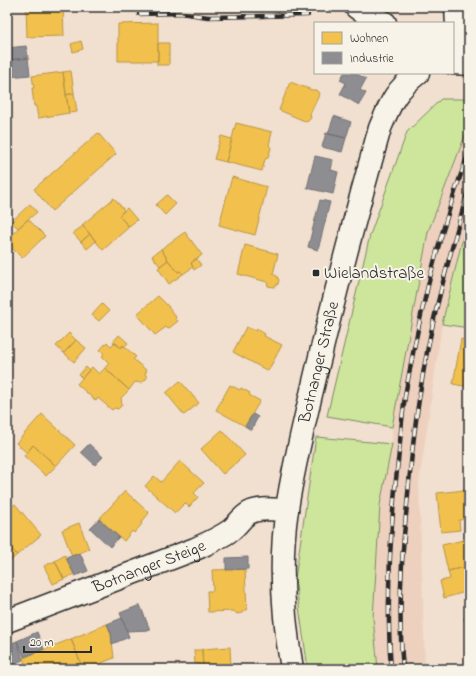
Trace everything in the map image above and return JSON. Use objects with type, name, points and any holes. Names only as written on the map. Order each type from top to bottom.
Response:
[{"type":"main road","points":[[356,7],[383,22]]},
{"type":"main road","points":[[454,54],[457,25],[456,7]]},
{"type":"main road","points":[[454,63],[469,64]]},
{"type":"main road","name":"Botnanger Straße","points":[[292,669],[284,600],[283,564],[286,510],[329,316],[380,128],[392,99],[405,83],[417,74]]},
{"type":"main road","name":"Botnanger Steige","points":[[7,621],[207,544],[228,532],[250,513],[262,510],[286,510]]},
{"type":"shaded area","points":[[469,125],[469,212],[442,324],[419,483],[425,669],[378,669],[373,618],[380,505],[392,444],[392,427],[428,232]]},
{"type":"green space","points":[[441,99],[469,99],[469,125],[428,232],[392,427],[327,416],[370,235],[407,132]]},
{"type":"green space","points":[[469,212],[469,328],[442,324]]},
{"type":"green space","points":[[316,437],[392,444],[380,505],[373,618],[378,669],[308,669],[295,579]]},
{"type":"building: Wohnen","points":[[26,7],[63,7],[64,36],[27,37]]},
{"type":"building: Wohnen","points":[[158,23],[158,61],[118,61],[118,24]]},
{"type":"building: Wohnen","points":[[81,41],[83,49],[73,52],[71,44]]},
{"type":"building: Wohnen","points":[[158,43],[169,43],[169,65],[157,65]]},
{"type":"building: Wohnen","points":[[71,71],[74,93],[66,95],[63,72]]},
{"type":"building: Wohnen","points":[[63,72],[69,113],[38,118],[36,106],[34,106],[32,76]]},
{"type":"building: Wohnen","points":[[290,82],[312,90],[317,90],[320,93],[310,114],[311,118],[307,122],[279,110]]},
{"type":"building: Wohnen","points":[[74,93],[77,112],[69,113],[66,95]]},
{"type":"building: Wohnen","points":[[236,123],[272,132],[269,145],[271,148],[268,158],[265,159],[262,171],[226,162]]},
{"type":"building: Wohnen","points":[[98,133],[116,154],[52,211],[34,189]]},
{"type":"building: Wohnen","points":[[221,136],[232,139],[226,162],[214,159]]},
{"type":"building: Wohnen","points":[[232,177],[267,187],[255,235],[219,225]]},
{"type":"building: Wohnen","points":[[167,195],[176,204],[165,215],[156,205]]},
{"type":"building: Wohnen","points":[[114,198],[124,210],[119,216],[129,227],[103,250],[82,225]]},
{"type":"building: Wohnen","points":[[30,204],[37,212],[18,228],[11,222]]},
{"type":"building: Wohnen","points":[[127,208],[137,220],[129,226],[119,216]]},
{"type":"building: Wohnen","points":[[28,219],[45,236],[22,258],[7,243],[7,239]]},
{"type":"building: Wohnen","points":[[83,226],[90,234],[81,242],[73,233]]},
{"type":"building: Wohnen","points":[[185,232],[202,255],[191,263],[193,267],[183,274],[180,271],[178,272],[161,249]]},
{"type":"building: Wohnen","points":[[90,234],[96,241],[87,249],[81,242]]},
{"type":"building: Wohnen","points":[[245,245],[278,254],[273,274],[276,275],[279,280],[278,284],[274,287],[268,286],[267,282],[238,274]]},
{"type":"building: Wohnen","points":[[161,249],[168,260],[160,266],[152,256]]},
{"type":"building: Wohnen","points":[[196,258],[201,265],[194,270],[191,263]]},
{"type":"building: Wohnen","points":[[168,260],[178,272],[180,271],[183,274],[169,284],[158,268]]},
{"type":"building: Wohnen","points":[[158,296],[169,307],[178,321],[168,329],[166,327],[155,335],[137,314]]},
{"type":"building: Wohnen","points":[[102,304],[109,311],[99,321],[92,315]]},
{"type":"building: Wohnen","points":[[246,327],[256,331],[257,329],[265,334],[264,336],[282,345],[268,371],[233,352]]},
{"type":"building: Wohnen","points":[[69,333],[76,340],[64,353],[56,346]]},
{"type":"building: Wohnen","points":[[119,335],[128,343],[124,347],[123,345],[121,348],[113,342]]},
{"type":"building: Wohnen","points":[[461,339],[469,341],[469,387],[453,384]]},
{"type":"building: Wohnen","points":[[76,340],[86,348],[74,362],[64,353]]},
{"type":"building: Wohnen","points":[[107,342],[111,346],[115,342],[121,348],[123,345],[136,357],[133,359],[147,371],[145,373],[147,378],[142,383],[135,382],[129,390],[105,368],[109,363],[102,356],[104,354],[100,350]]},
{"type":"building: Wohnen","points":[[86,367],[89,370],[82,378],[79,375]]},
{"type":"building: Wohnen","points":[[92,367],[99,374],[105,368],[129,390],[121,398],[122,405],[118,409],[114,408],[112,410],[98,398],[96,401],[77,384]]},
{"type":"building: Wohnen","points":[[180,381],[199,403],[184,415],[166,393]]},
{"type":"building: Wohnen","points":[[230,385],[240,390],[241,388],[250,393],[249,395],[260,401],[245,426],[216,410]]},
{"type":"building: Wohnen","points":[[42,414],[75,445],[56,466],[33,445],[27,453],[16,443]]},
{"type":"building: Wohnen","points":[[222,430],[245,455],[223,474],[201,449]]},
{"type":"building: Wohnen","points":[[33,445],[56,466],[46,476],[24,456]]},
{"type":"building: Wohnen","points":[[180,461],[204,483],[194,493],[198,497],[189,507],[185,503],[175,513],[145,486],[154,476],[161,482]]},
{"type":"building: Wohnen","points":[[465,490],[468,519],[459,520],[460,530],[441,532],[437,493]]},
{"type":"building: Wohnen","points":[[125,491],[149,513],[134,533],[132,531],[124,541],[99,519]]},
{"type":"building: Wohnen","points":[[15,504],[41,535],[17,555],[7,544],[7,511]]},
{"type":"building: Wohnen","points":[[79,523],[89,549],[72,556],[62,530]]},
{"type":"building: Wohnen","points":[[468,539],[469,566],[448,571],[442,545]]},
{"type":"building: Wohnen","points":[[7,544],[17,555],[7,564]]},
{"type":"building: Wohnen","points":[[65,555],[74,574],[64,579],[55,561]]},
{"type":"building: Wohnen","points":[[55,561],[64,579],[53,584],[44,566]]},
{"type":"building: Wohnen","points":[[469,566],[469,591],[444,598],[440,581],[450,579],[448,571]]},
{"type":"building: Wohnen","points":[[245,569],[247,610],[237,614],[234,611],[208,612],[207,591],[213,591],[212,570]]},
{"type":"building: Wohnen","points":[[107,624],[111,633],[114,658],[87,669],[83,669],[71,639]]},
{"type":"building: Wohnen","points":[[71,639],[83,669],[27,669],[23,658]]},
{"type":"building: Wohnen","points":[[230,647],[231,669],[203,669],[202,649]]},
{"type":"building: Wohnen","points":[[194,650],[202,650],[203,667],[199,668],[198,663],[195,664]]},
{"type":"building: Industrie","points":[[295,7],[321,7],[325,11],[295,12]]},
{"type":"building: Industrie","points":[[26,46],[28,58],[7,60],[7,48]]},
{"type":"building: Industrie","points":[[28,58],[30,75],[9,77],[7,60]]},
{"type":"building: Industrie","points":[[343,74],[357,74],[366,79],[360,90],[366,93],[359,105],[340,94],[346,83],[340,80]]},
{"type":"building: Industrie","points":[[334,116],[351,122],[346,138],[328,134]]},
{"type":"building: Industrie","points":[[326,133],[346,138],[342,152],[322,147]]},
{"type":"building: Industrie","points":[[315,156],[333,160],[331,170],[338,172],[333,194],[307,188]]},
{"type":"building: Industrie","points":[[320,200],[330,202],[318,250],[308,247]]},
{"type":"building: Industrie","points":[[253,414],[258,417],[251,430],[245,426]]},
{"type":"building: Industrie","points":[[89,444],[103,457],[95,465],[81,452]]},
{"type":"building: Industrie","points":[[99,519],[119,537],[110,547],[90,528]]},
{"type":"building: Industrie","points":[[80,553],[88,571],[75,576],[66,558]]},
{"type":"building: Industrie","points":[[248,557],[248,569],[226,570],[226,558]]},
{"type":"building: Industrie","points":[[140,605],[150,630],[127,631],[120,613]]},
{"type":"building: Industrie","points":[[469,617],[469,627],[466,628],[464,618]]},
{"type":"building: Industrie","points":[[122,618],[129,637],[112,644],[111,633],[107,624]]},
{"type":"building: Industrie","points":[[37,632],[44,649],[24,657],[17,641]]},
{"type":"building: Industrie","points":[[17,641],[23,660],[13,664],[13,662],[8,664],[7,645]]},
{"type":"railway","points":[[139,14],[181,13],[208,17],[308,15]]},
{"type":"railway","points":[[391,669],[389,617],[391,539],[405,394],[425,296],[449,209],[469,152]]},
{"type":"railway","points":[[403,669],[400,608],[402,566],[416,416],[427,350],[436,310],[469,187]]},
{"type":"place","name":"Wielandstraße","points":[[316,273]]}]
